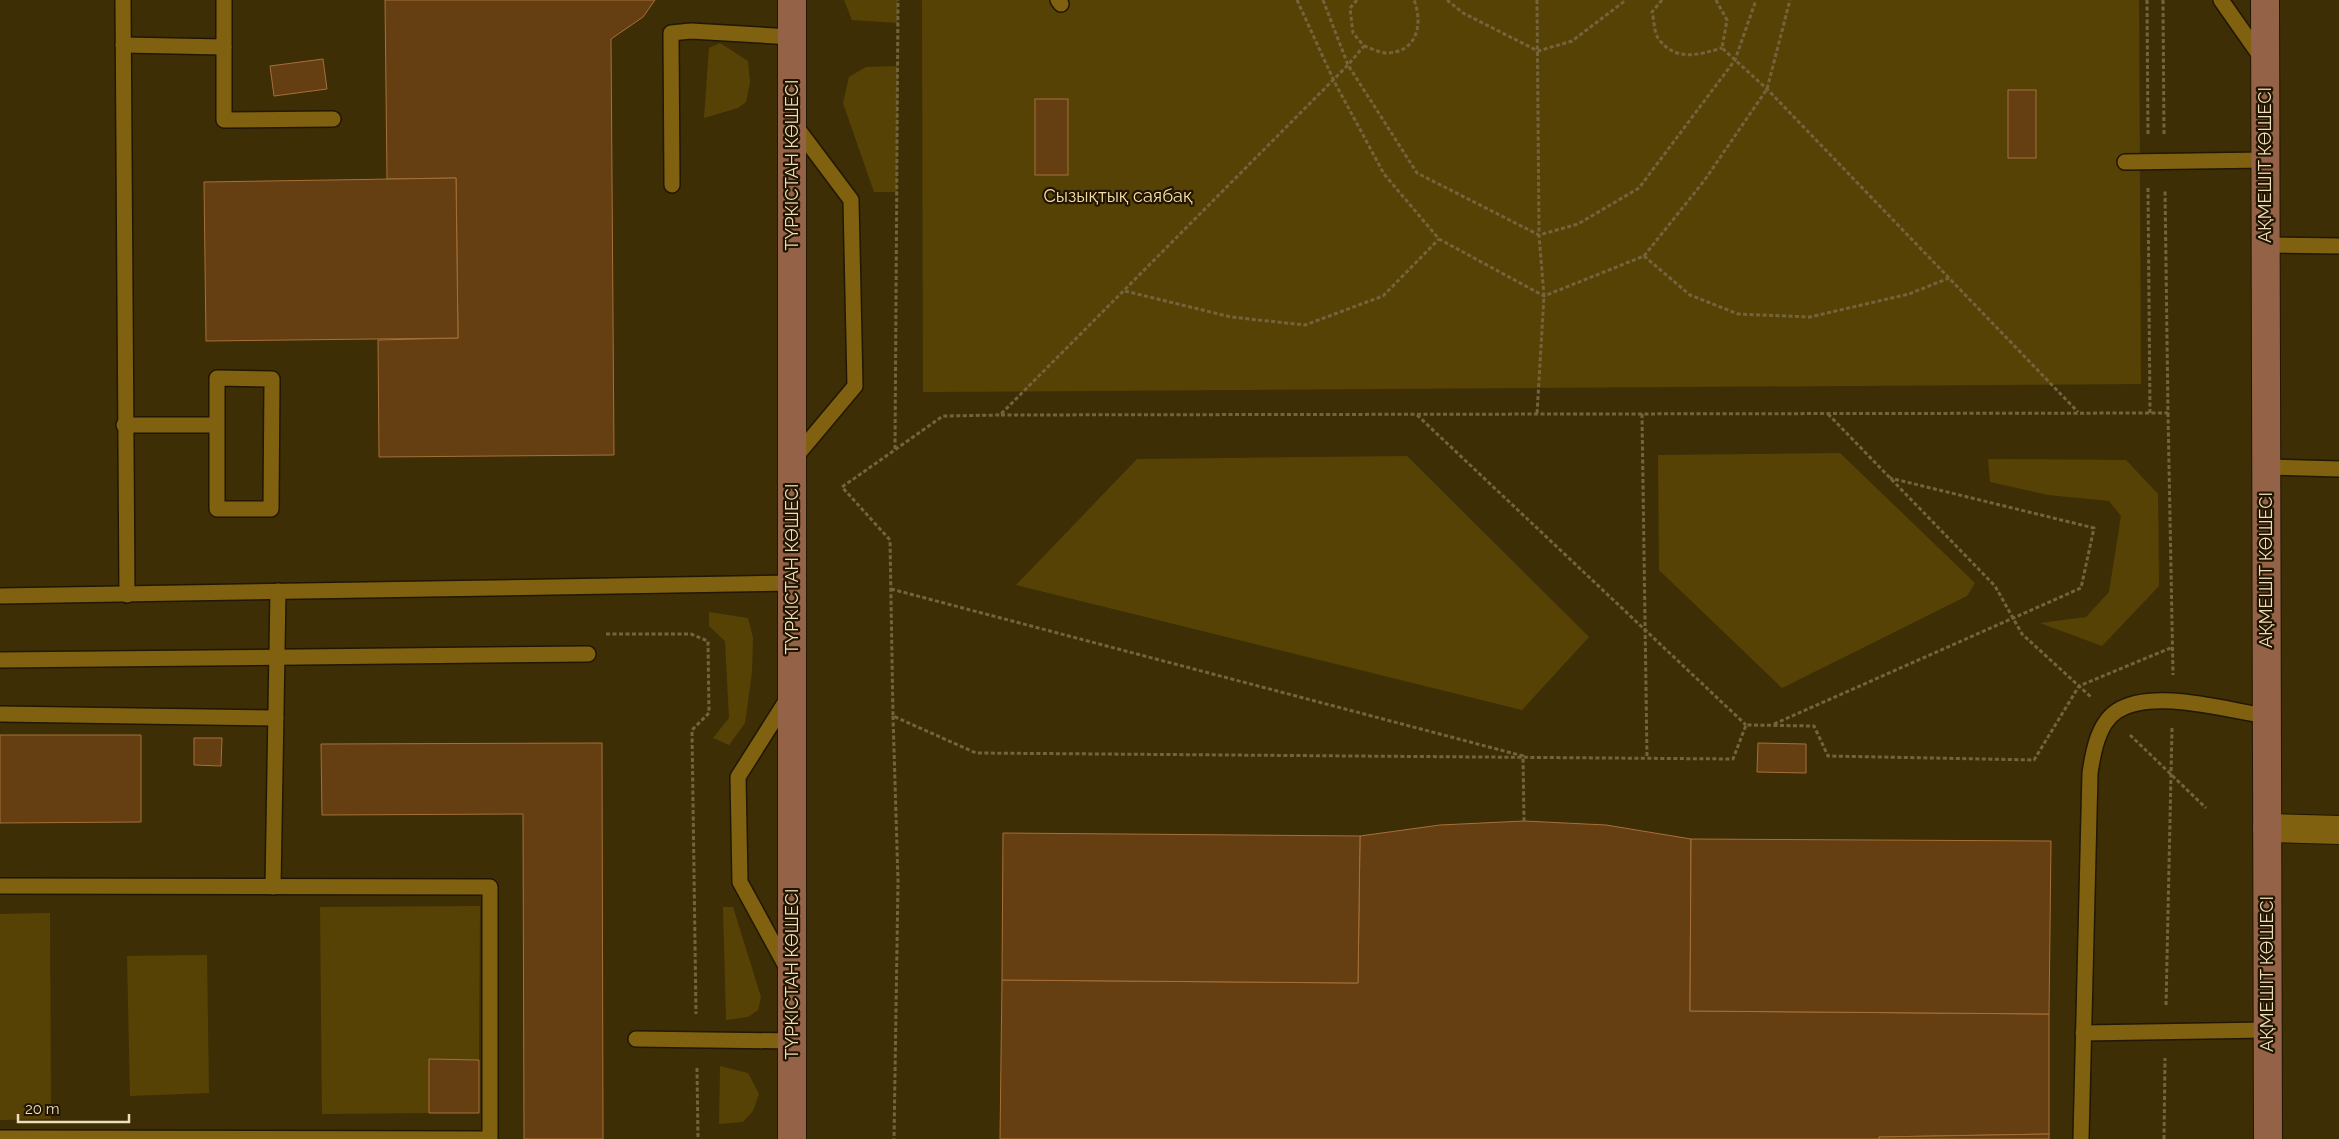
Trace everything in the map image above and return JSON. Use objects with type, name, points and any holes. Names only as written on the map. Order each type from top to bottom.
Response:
[{"type":"main road","name":"ТҮРКІСТАН КӨШЕСІ","points":[[792,0],[792,1139]]},
{"type":"main road","name":"АҚМЕШІТ КӨШЕСІ","points":[[2265,0],[2268,1139]]},
{"type":"street","points":[[2267,828],[2339,830]]},
{"type":"lane","points":[[123,0],[124,425],[127,595]]},
{"type":"lane","points":[[224,0],[224,120],[333,120]]},
{"type":"lane","points":[[2220,0],[2265,64]]},
{"type":"lane","points":[[672,185],[671,32],[691,31],[792,37]]},
{"type":"lane","points":[[123,45],[224,47]]},
{"type":"lane","points":[[792,122],[851,200],[855,386],[792,461]]},
{"type":"lane","points":[[2124,162],[2265,160]]},
{"type":"lane","points":[[2266,245],[2339,246]]},
{"type":"lane","points":[[217,378],[272,379],[271,509],[217,509],[217,425],[217,378]]},
{"type":"lane","points":[[124,425],[217,425]]},
{"type":"lane","points":[[2266,467],[2339,468]]},
{"type":"lane","points":[[0,596],[792,583]]},
{"type":"lane","points":[[273,887],[278,592]]},
{"type":"lane","points":[[0,660],[588,654]]},
{"type":"lane","points":[[792,692],[738,777],[740,882],[792,978]]},
{"type":"lane","points":[[2081,1139],[2090,773],[2092,755],[2101,730],[2116,712],[2141,701],[2173,701],[2266,716]]},
{"type":"lane","points":[[0,714],[276,718]]},
{"type":"lane","points":[[0,886],[490,888],[490,1139],[0,1138]]},
{"type":"lane","points":[[2083,1033],[2268,1030]]},
{"type":"lane","points":[[636,1039],[792,1041]]},
{"type":"path","points":[[895,450],[898,0]]},
{"type":"path","points":[[1297,0],[1334,81],[1384,174],[1439,239],[1544,296]]},
{"type":"path","points":[[1322,0],[1348,65],[1417,173],[1539,235],[1578,224],[1639,188],[1735,60],[1756,0]]},
{"type":"path","points":[[1357,0],[1350,8],[1353,32],[1364,46],[1386,53],[1405,48],[1418,33],[1418,12],[1414,0]]},
{"type":"path","points":[[1447,0],[1463,13],[1538,51],[1572,41],[1626,0]]},
{"type":"path","points":[[1537,0],[1539,235],[1544,296],[1537,414]]},
{"type":"path","points":[[1662,0],[1652,12],[1657,37],[1674,54],[1695,56],[1722,48]]},
{"type":"path","points":[[1716,0],[1727,20],[1722,48]]},
{"type":"path","points":[[1544,296],[1644,256],[1704,181],[1767,89],[1790,0]]},
{"type":"path","points":[[2147,0],[2150,413]]},
{"type":"path","points":[[2163,0],[2173,701],[2164,1139]]},
{"type":"path","points":[[1000,415],[1334,81],[1364,46]]},
{"type":"path","points":[[1722,48],[1767,89],[2078,413]]},
{"type":"path","points":[[1124,291],[1231,317],[1305,325],[1383,296],[1439,239]]},
{"type":"path","points":[[1644,256],[1690,295],[1738,314],[1810,317],[1909,294],[1949,278]]},
{"type":"path","points":[[894,1139],[898,881],[890,540],[842,487],[943,416],[2168,413]]},
{"type":"path","points":[[1416,414],[1746,725],[1814,726],[1828,756],[2034,760]]},
{"type":"path","points":[[1642,414],[1648,757]]},
{"type":"path","points":[[1828,414],[1995,586],[2022,634],[2112,717],[2206,808]]},
{"type":"path","points":[[1771,725],[2081,588],[2094,528],[1890,478]]},
{"type":"path","points":[[891,589],[1523,756]]},
{"type":"path","points":[[690,634],[708,641],[709,713],[692,730],[698,1139]]},
{"type":"path","points":[[893,716],[976,754],[1732,758],[1746,725]]},
{"type":"path","points":[[1523,756],[1524,822]]},
{"type":"green space","points":[[844,0],[898,0],[898,23],[852,20]]},
{"type":"green space","name":"Сызықтық саябақ","points":[[922,0],[2139,0],[2141,384],[923,392]]},
{"type":"green space","points":[[720,43],[748,61],[750,83],[746,102],[738,108],[704,118],[709,48]]},
{"type":"green space","points":[[898,66],[897,192],[874,192],[843,103],[849,77],[866,67]]},
{"type":"green space","points":[[1840,453],[1975,583],[1967,596],[1782,688],[1659,570],[1658,455]]},
{"type":"green space","points":[[1407,456],[1589,637],[1522,710],[1016,585],[1137,459]]},
{"type":"green space","points":[[1988,459],[2126,460],[2158,494],[2159,586],[2102,646],[2040,623],[2086,617],[2109,592],[2121,516],[2109,501],[2048,495],[1990,482]]},
{"type":"green space","points":[[709,612],[748,618],[753,638],[752,672],[745,723],[729,745],[713,738],[729,718],[725,641],[709,626]]},
{"type":"green space","points":[[480,906],[479,1060],[429,1059],[429,1113],[322,1114],[320,907]]},
{"type":"green space","points":[[723,907],[733,907],[761,997],[758,1010],[748,1017],[726,1020]]},
{"type":"green space","points":[[50,913],[51,1119],[0,1120],[0,914]]},
{"type":"green space","points":[[207,955],[209,1093],[130,1096],[127,956]]},
{"type":"green space","points":[[720,1066],[748,1073],[759,1094],[753,1111],[743,1122],[719,1124]]},
{"type":"building","points":[[385,0],[655,0],[643,17],[611,39],[614,455],[379,457],[378,340],[458,338],[456,178],[387,179]]},
{"type":"building","points":[[323,59],[327,89],[274,96],[270,66]]},
{"type":"building","points":[[2008,90],[2036,90],[2036,158],[2008,158]]},
{"type":"building","points":[[1035,99],[1068,99],[1068,175],[1035,175]]},
{"type":"building","points":[[456,178],[458,338],[206,341],[204,182]]},
{"type":"building","points":[[0,735],[141,735],[141,822],[0,823]]},
{"type":"building","points":[[194,738],[222,738],[221,766],[194,765]]},
{"type":"building","points":[[602,743],[603,1139],[524,1139],[523,814],[322,815],[321,744]]},
{"type":"building","points":[[1758,743],[1806,744],[1806,773],[1757,772]]},
{"type":"building","points":[[1524,821],[1606,825],[1691,839],[1690,1011],[2049,1014],[2049,1134],[1879,1137],[1879,1139],[1000,1139],[1002,980],[1358,983],[1360,836],[1440,825]]},
{"type":"building","points":[[1003,833],[1360,836],[1358,983],[1002,980]]},
{"type":"building","points":[[1691,839],[2051,841],[2049,1014],[1690,1011]]},
{"type":"building","points":[[429,1059],[479,1060],[479,1113],[429,1113]]},
{"type":"building","points":[[2049,1134],[2049,1139],[1879,1139],[1879,1137]]}]
